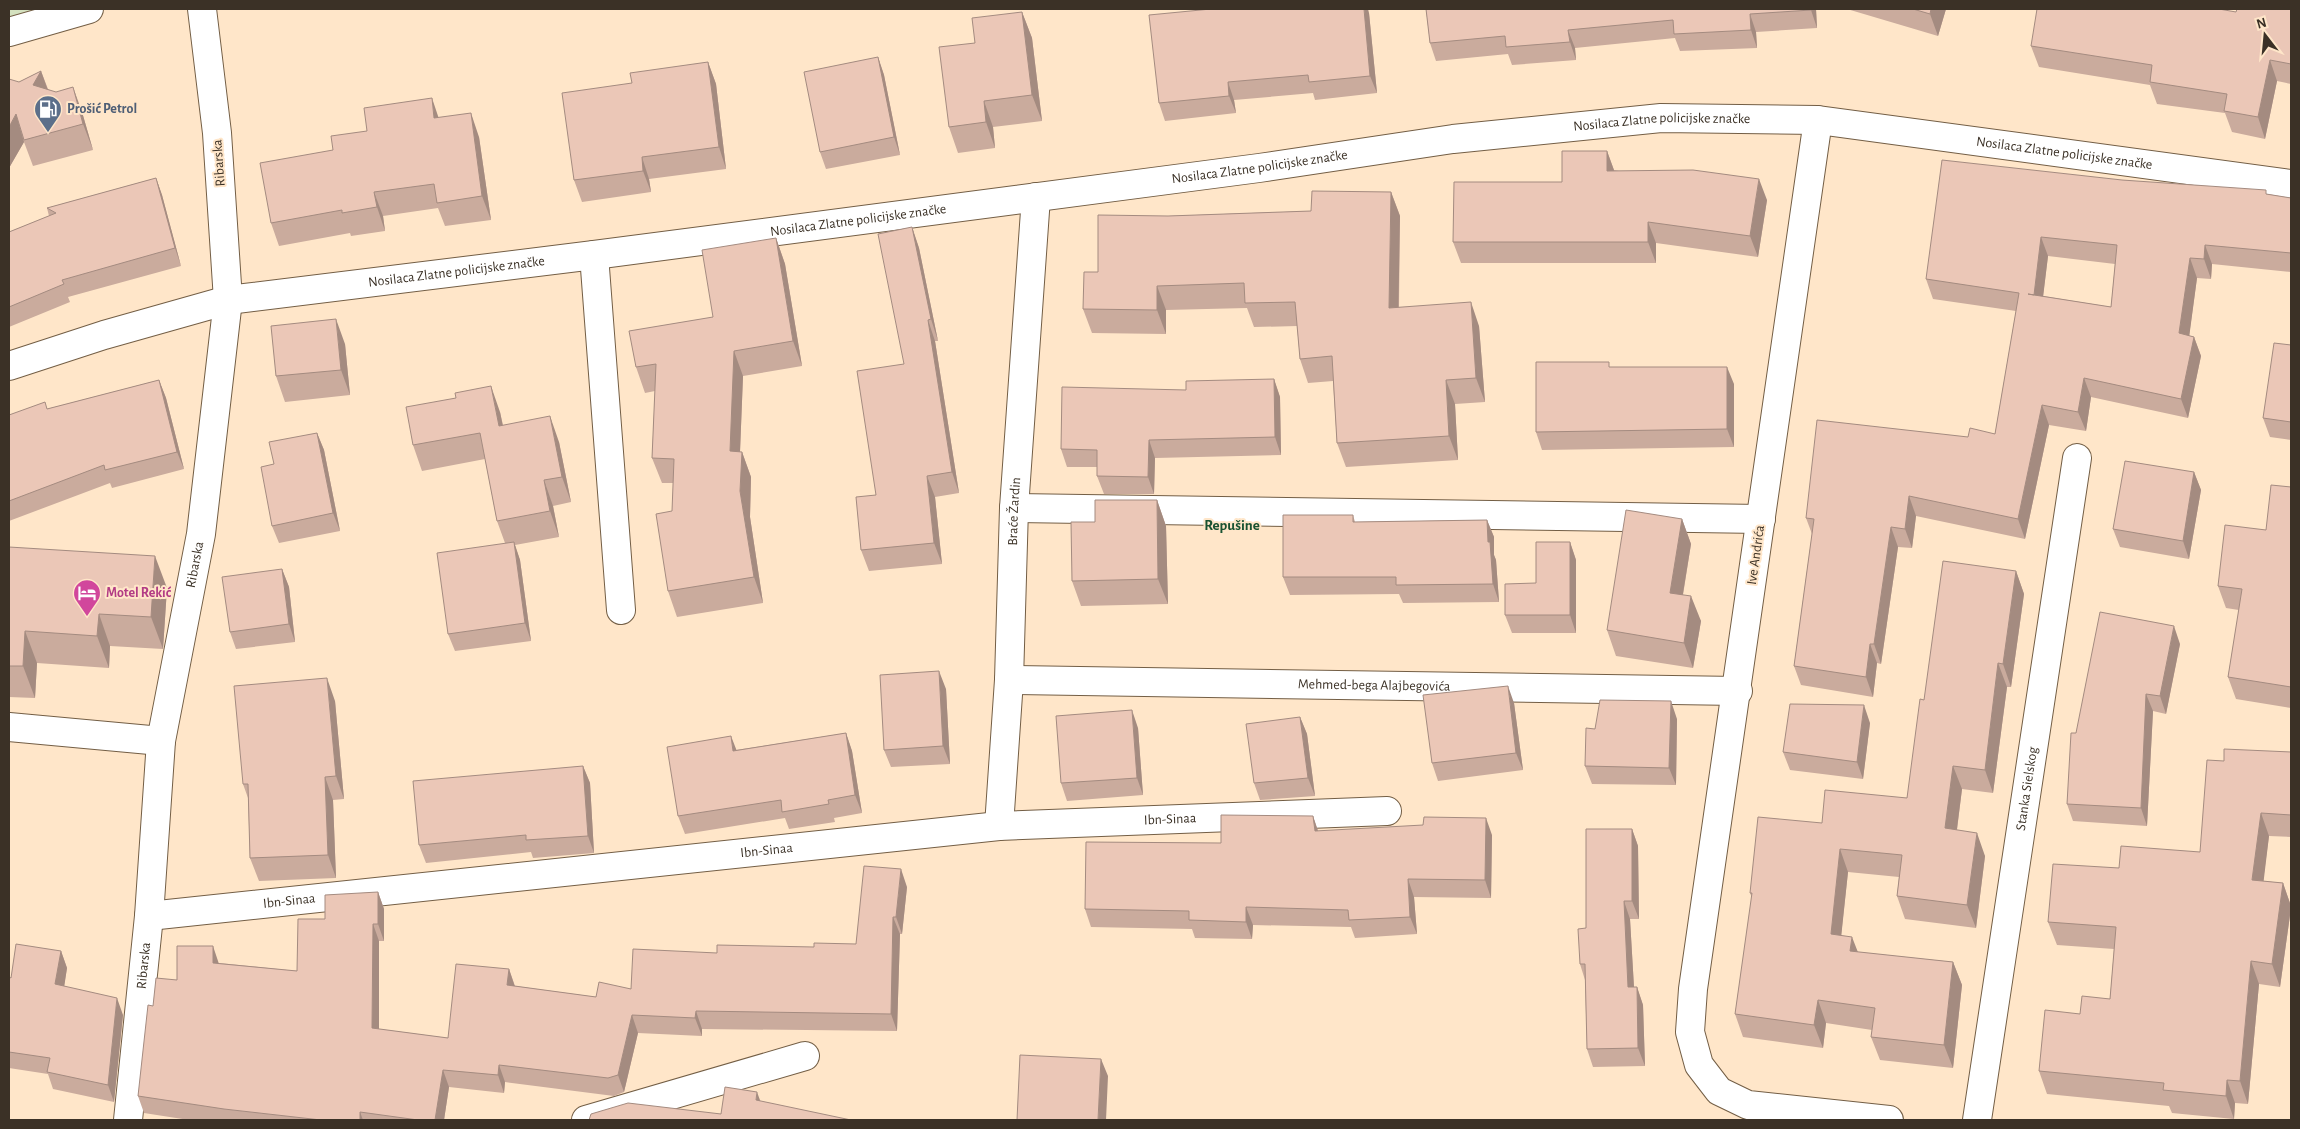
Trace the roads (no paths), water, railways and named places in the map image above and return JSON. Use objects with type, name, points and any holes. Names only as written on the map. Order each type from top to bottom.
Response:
[{"type":"street","points":[[9,32],[90,9]]},
{"type":"street","name":"Ribarska","points":[[128,1120],[149,916],[161,741],[201,534],[228,300],[217,133],[202,9]]},
{"type":"street","name":"Nosilaca Zlatne policijske značke","points":[[9,366],[104,335],[228,300],[594,255],[1259,168],[1454,139],[1661,118],[1818,120],[2291,184]]},
{"type":"street","name":"Ive Andrića","points":[[1818,120],[1738,691],[1693,989],[1690,1032],[1699,1065],[1718,1091],[1748,1104],[1889,1120]]},
{"type":"street","name":"Braće Žardin","points":[[999,826],[1009,680],[1014,508],[1036,197]]},
{"type":"street","points":[[594,255],[621,610]]},
{"type":"street","name":"Stanka Sielskog","points":[[1977,1120],[2077,458]]},
{"type":"street","points":[[1014,508],[1761,519]]},
{"type":"street","name":"Mehmed-bega Alajbegovića","points":[[1009,680],[1738,691]]},
{"type":"street","points":[[9,726],[161,741]]},
{"type":"street","name":"Ibn-Sinaa","points":[[149,916],[999,826],[1387,811]]},
{"type":"street","points":[[586,1120],[805,1056]]},
{"type":"place","name":"Prošić Petrol","points":[[48,133]]},
{"type":"place","name":"Motel Rekić","points":[[87,617]]},
{"type":"district","name":"Repušine","points":[[1232,525]]}]
